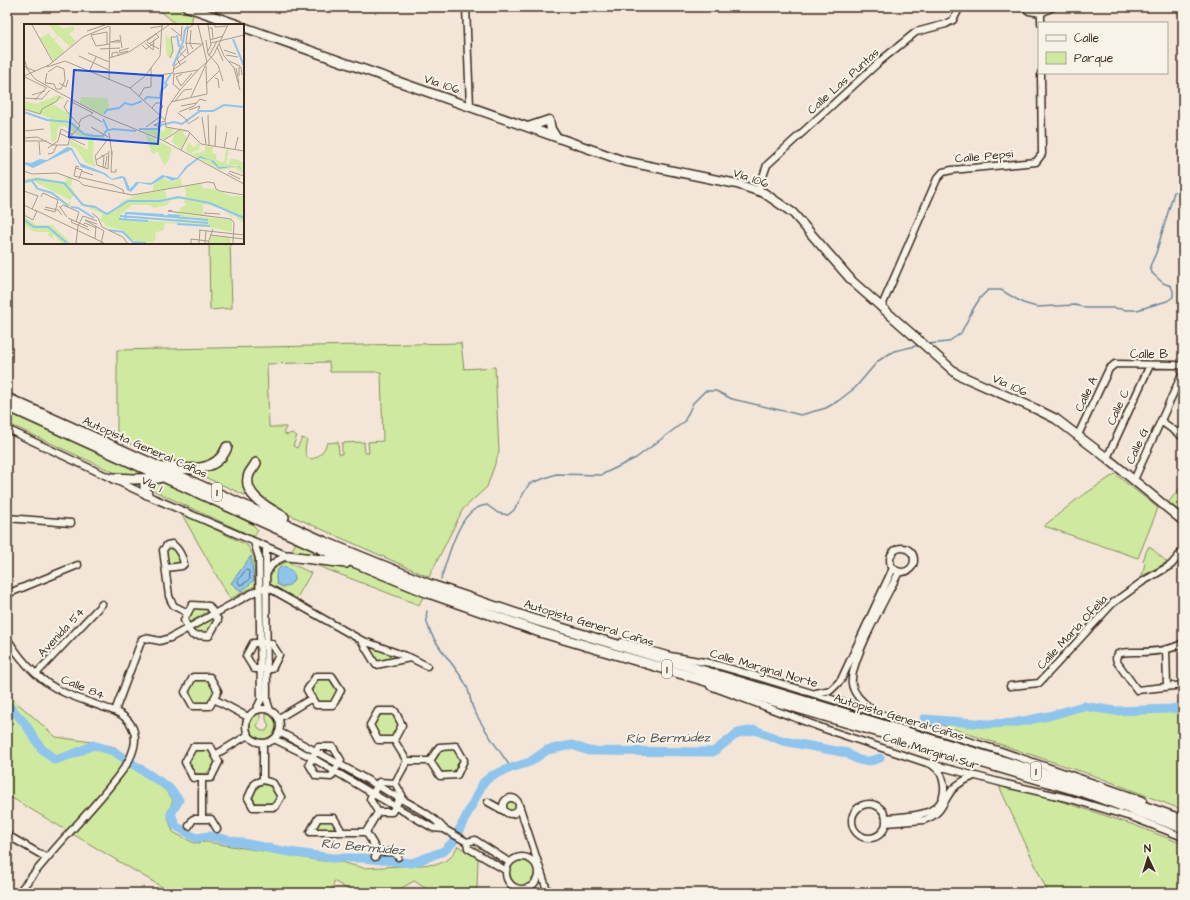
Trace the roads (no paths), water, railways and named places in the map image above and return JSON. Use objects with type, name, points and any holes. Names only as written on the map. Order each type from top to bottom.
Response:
[{"type":"highway","points":[[7,397],[83,428],[162,463],[178,468],[198,469],[208,465],[221,457],[225,453],[227,447]]},
{"type":"highway","name":"Autopista General Cañas","points":[[7,397],[325,542],[428,584],[489,605],[744,684],[1085,786],[1183,820]]},
{"type":"highway","name":"Autopista General Cañas","points":[[7,406],[355,564],[426,592],[540,632],[1089,794],[1183,828]]},
{"type":"highway","points":[[256,463],[249,474],[248,483],[254,496],[267,507],[296,525],[428,584]]},
{"type":"highway","points":[[147,494],[144,484],[150,477]]},
{"type":"highway","points":[[113,478],[166,478]]},
{"type":"highway","points":[[288,556],[355,564]]},
{"type":"highway","points":[[1085,786],[1143,800],[1183,814]]},
{"type":"main road","points":[[187,7],[210,11],[237,24]]},
{"type":"main road","name":"Vía 106","points":[[244,27],[624,161],[737,184],[764,193],[793,213],[853,282],[957,374],[1056,419],[1107,458],[1183,521]]},
{"type":"main road","points":[[528,127],[549,120],[551,129],[556,137]]},
{"type":"street","points":[[466,7],[470,106]]},
{"type":"street","name":"Calle Las Puntas","points":[[758,191],[767,165],[879,62],[916,32],[946,24],[953,20],[960,7]]},
{"type":"street","points":[[1024,7],[1040,13],[1052,7]]},
{"type":"street","points":[[1040,13],[1041,22]]},
{"type":"street","name":"Calle Pepsi","points":[[881,308],[937,179],[943,172],[1036,162],[1040,159],[1042,154],[1041,74]]},
{"type":"street","name":"Calle A","points":[[1078,435],[1109,369],[1115,364]]},
{"type":"street","name":"Calle B","points":[[1115,364],[1183,366]]},
{"type":"street","name":"Calle C","points":[[1107,458],[1150,365]]},
{"type":"street","name":"Calle G","points":[[1134,480],[1183,372]]},
{"type":"street","points":[[1161,421],[1183,437]]},
{"type":"street","name":"Vía 1","points":[[7,429],[266,548],[288,556]]},
{"type":"street","points":[[7,518],[71,523]]},
{"type":"street","points":[[254,542],[259,558],[263,588],[264,669],[267,701],[270,710]]},
{"type":"street","points":[[263,588],[266,574],[266,548]]},
{"type":"street","points":[[901,549],[908,550],[913,556],[913,563],[910,569],[899,572],[893,568],[890,561],[892,554],[901,549]]},
{"type":"street","name":"Calle María Ofelia","points":[[1010,686],[1039,683],[1113,603],[1142,582],[1171,565],[1183,551]]},
{"type":"street","points":[[266,574],[272,564],[288,556]]},
{"type":"street","points":[[7,594],[78,565]]},
{"type":"street","points":[[166,568],[171,602],[174,606],[188,613]]},
{"type":"street","points":[[812,693],[831,690],[841,680],[893,568]]},
{"type":"street","points":[[878,713],[862,702],[856,695],[852,683],[852,670],[899,572]]},
{"type":"street","points":[[115,711],[142,639],[145,638],[160,641],[165,640],[263,588],[269,588],[361,640],[411,658],[428,666]]},
{"type":"street","name":"Avenida 54","points":[[36,674],[102,604]]},
{"type":"street","points":[[192,605],[209,606],[214,614],[218,620],[209,636],[192,635],[184,620],[192,605]]},
{"type":"street","name":"Calle Marginal Norte","points":[[489,605],[537,616],[670,656],[690,659],[726,668],[812,693],[998,750],[1143,800]]},
{"type":"street","name":"Calle 84","points":[[7,638],[14,650],[36,674],[47,683],[65,693],[115,711],[127,718],[134,728],[135,742],[126,765],[100,799],[47,858]]},
{"type":"street","points":[[361,640],[376,665],[411,658]]},
{"type":"street","points":[[252,643],[271,643],[279,655],[272,668],[264,669],[254,669],[246,656],[252,643]]},
{"type":"street","points":[[1183,643],[1166,649],[1146,652],[1122,652],[1118,654],[1116,658],[1137,690],[1183,684]]},
{"type":"street","points":[[1166,649],[1167,686]]},
{"type":"street","points":[[256,710],[270,710],[279,718],[280,728],[274,739],[263,743],[257,742],[248,735],[246,729],[248,717],[256,710],[260,700],[264,669]]},
{"type":"street","name":"Calle Marginal Sur","points":[[677,672],[722,691],[825,729],[927,763],[1092,805],[1137,819],[1183,837]]},
{"type":"street","points":[[316,676],[332,676],[341,690],[333,705],[316,705],[312,698],[308,690],[316,676]]},
{"type":"street","points":[[193,677],[210,677],[218,691],[214,698],[210,706],[193,706],[185,692],[193,677]]},
{"type":"street","points":[[214,698],[248,717]]},
{"type":"street","points":[[279,718],[312,698]]},
{"type":"street","points":[[378,711],[395,711],[402,725],[394,740],[378,740],[370,725],[378,711]]},
{"type":"street","points":[[279,732],[339,763],[400,798],[437,821],[444,829],[466,841],[475,840],[509,862]]},
{"type":"street","points":[[214,755],[248,735]]},
{"type":"street","points":[[274,739],[312,758],[433,828],[444,829]]},
{"type":"street","points":[[394,740],[407,761]]},
{"type":"street","points":[[263,743],[264,780]]},
{"type":"street","points":[[456,746],[464,760],[457,775],[440,776],[430,761],[439,747],[456,746]]},
{"type":"street","points":[[211,747],[214,755],[219,762],[210,778],[193,778],[185,762],[193,748],[211,747]]},
{"type":"street","points":[[318,747],[333,747],[341,760],[331,776],[316,776],[309,764],[316,751],[318,747]]},
{"type":"street","points":[[407,761],[430,761]]},
{"type":"street","points":[[395,782],[407,761]]},
{"type":"street","points":[[886,821],[922,815],[936,807],[941,800],[944,793],[942,775],[937,769],[927,763]]},
{"type":"street","points":[[886,821],[920,820],[930,818],[941,810],[952,790],[964,780],[974,776]]},
{"type":"street","points":[[202,778],[202,818]]},
{"type":"street","points":[[264,780],[273,783],[281,797],[275,807],[253,807],[248,798],[255,783],[264,780]]},
{"type":"street","points":[[378,812],[370,799],[379,782],[395,782]]},
{"type":"street","points":[[378,812],[392,812],[402,795],[395,782]]},
{"type":"street","points":[[504,811],[503,803],[506,799],[514,798],[517,800],[547,891]]},
{"type":"street","points":[[488,802],[509,814],[516,813],[519,805]]},
{"type":"street","points":[[871,804],[881,809],[886,821],[885,829],[878,836],[867,838],[857,834],[854,830],[852,819],[854,814],[861,806],[871,804]]},
{"type":"street","points":[[366,832],[378,812]]},
{"type":"street","points":[[189,826],[193,819],[211,818],[217,829]]},
{"type":"street","points":[[342,832],[334,818],[318,818],[310,832],[342,832],[366,832]]},
{"type":"street","points":[[366,832],[377,854],[394,852],[398,857]]},
{"type":"street","points":[[7,835],[47,858],[18,893]]},
{"type":"street","points":[[466,841],[468,848],[505,870]]},
{"type":"street","points":[[530,859],[532,846]]},
{"type":"street","points":[[521,856],[530,859],[537,867],[538,872],[535,882],[528,888],[523,889],[513,887],[507,880],[505,870],[509,862],[521,856]]},
{"type":"street","points":[[535,882],[547,891]]},
{"type":"street","points":[[509,893],[513,887]]},
{"type":"water","points":[[251,556],[254,580],[241,591],[231,583]]},
{"type":"water","points":[[284,566],[292,571],[295,576],[294,580],[288,586],[283,587],[277,584],[276,575],[277,570]]},
{"type":"waterway","points":[[927,344],[948,342],[961,333],[980,298],[988,290],[1001,290],[1023,303],[1037,307],[1075,305],[1086,308],[1137,310],[1167,301],[1173,297],[1171,286],[1163,283],[1152,273],[1150,266],[1156,253],[1174,192],[1183,188]]},
{"type":"waterway","points":[[441,579],[449,553],[460,526],[474,510],[487,505],[498,513],[508,515],[514,510],[529,484],[556,474],[601,475],[636,458],[684,422],[693,403],[705,391],[716,391],[732,399],[801,415],[826,408],[838,401],[855,388],[878,361],[894,351],[920,345]]},
{"type":"waterway","points":[[427,611],[429,629],[434,639],[461,677],[467,688],[477,716],[511,768]]},
{"type":"waterway","name":"Río Bermúdez","points":[[7,704],[24,722],[41,748],[55,760],[93,745],[113,751],[168,787],[179,800],[171,814],[176,826],[196,838],[209,836],[283,851],[332,858],[362,858],[412,863],[444,851],[453,842],[483,783],[491,776],[530,762],[547,750],[572,745],[589,751],[713,752],[738,733],[755,730],[783,741],[847,753],[862,761],[870,761],[880,758]]},
{"type":"waterway","name":"Río Bermúdez","points":[[924,719],[987,724],[1013,723],[1049,716],[1083,706],[1115,711],[1171,709],[1183,707]]}]
